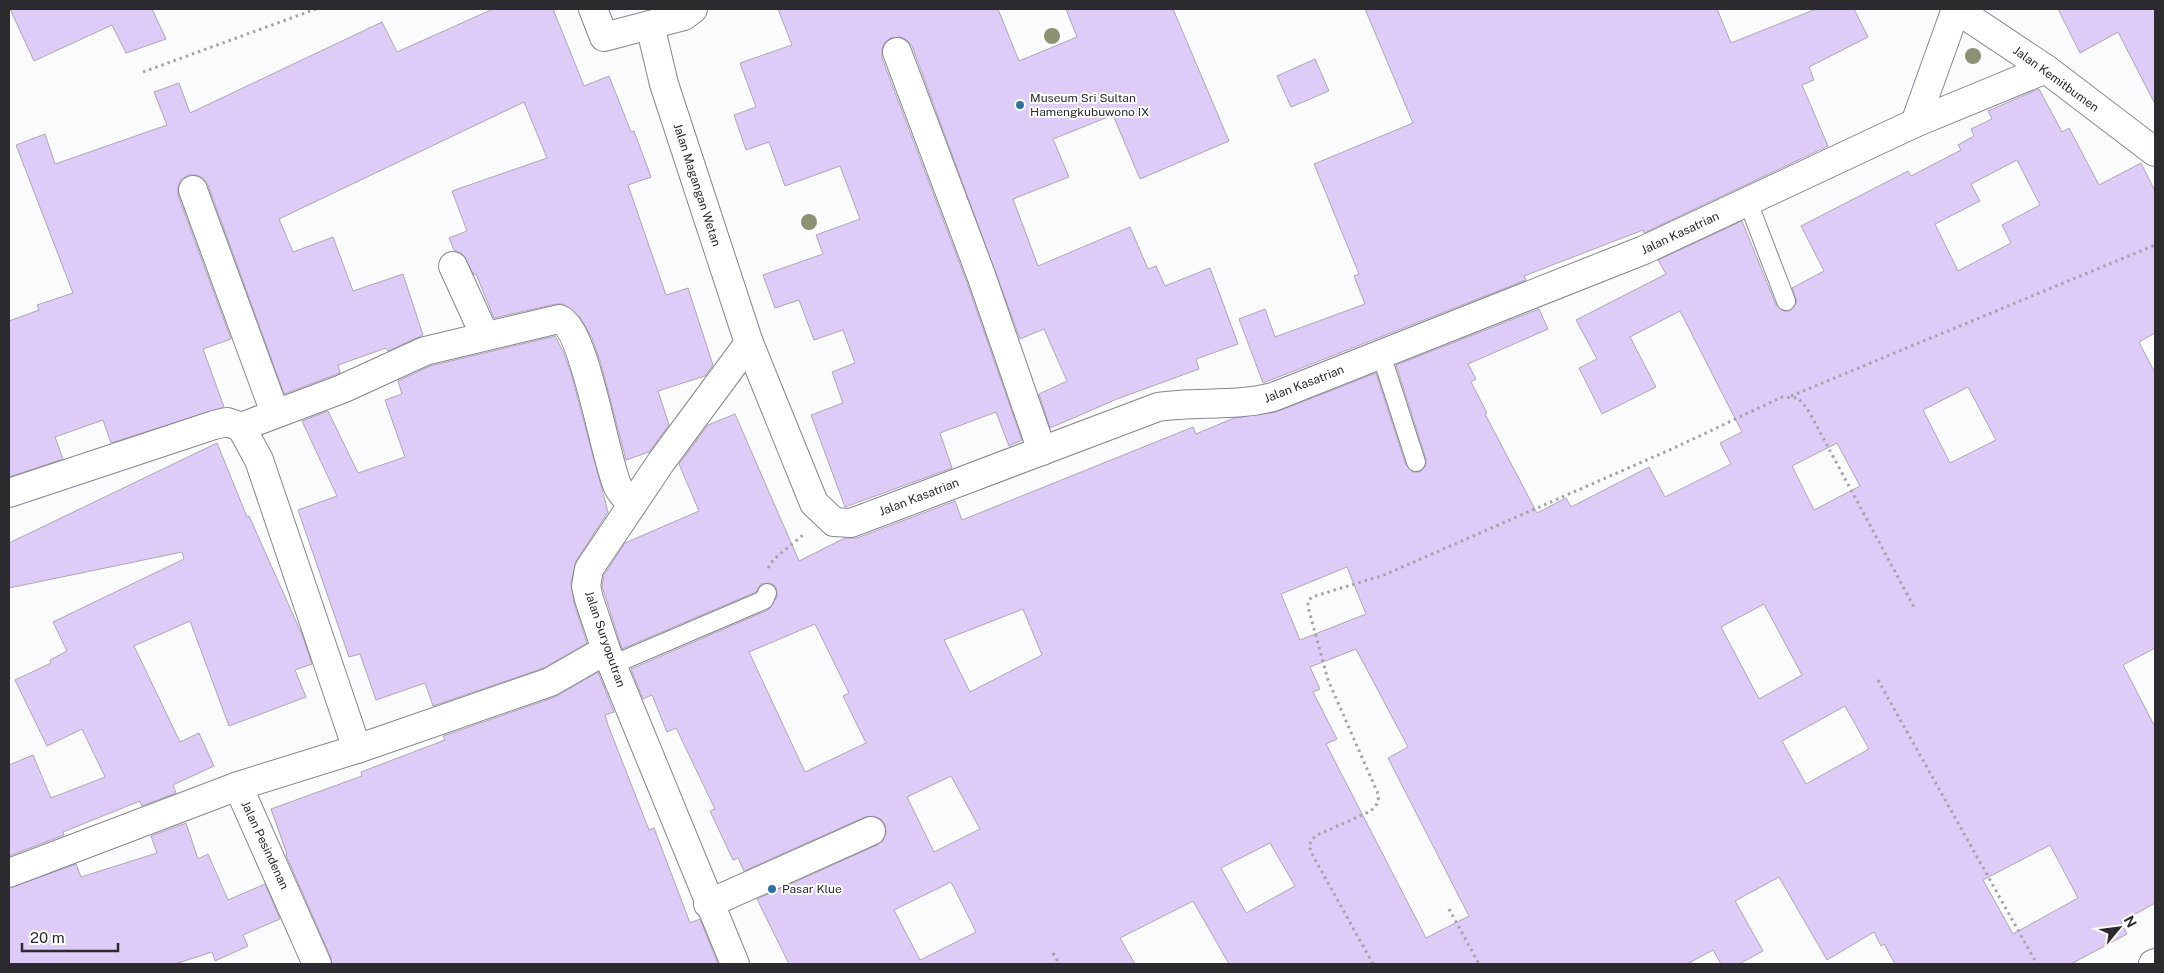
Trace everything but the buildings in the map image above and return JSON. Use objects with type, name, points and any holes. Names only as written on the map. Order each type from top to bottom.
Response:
[{"type":"street","points":[[593,9],[604,37],[684,16],[693,9]]},
{"type":"street","points":[[1915,123],[1956,9]]},
{"type":"street","name":"Jalan Kemitbumen","points":[[1956,9],[2046,69],[2155,152]]},
{"type":"street","name":"Jalan Magangan Wetan","points":[[650,25],[664,84],[749,343]]},
{"type":"street","points":[[897,52],[981,275],[1042,451]]},
{"type":"street","name":"Jalan Kasatrian","points":[[828,517],[834,522],[851,523],[1158,407],[1180,404],[1254,402],[1273,397],[1644,250],[1915,123],[2046,69]]},
{"type":"street","points":[[193,190],[274,413]]},
{"type":"street","points":[[453,266],[485,336]]},
{"type":"street","points":[[241,427],[342,389],[425,351],[559,319],[567,324],[590,383],[618,487],[632,505]]},
{"type":"street","points":[[749,343],[814,503],[828,517]]},
{"type":"street","name":"Jalan Suryoputran","points":[[735,964],[708,904],[609,658],[589,599],[586,577],[595,558],[749,343]]},
{"type":"street","points":[[9,493],[214,425],[227,422],[241,427],[259,460],[357,749]]},
{"type":"street","name":"Jalan Pesindenan","points":[[317,964],[238,786],[357,749],[550,682],[609,658]]},
{"type":"street","points":[[9,873],[238,786]]},
{"type":"street","points":[[708,904],[871,831]]},
{"type":"lane","points":[[1748,202],[1786,301]]},
{"type":"lane","points":[[1381,354],[1416,462]]},
{"type":"lane","points":[[609,658],[764,600],[767,593]]},
{"type":"path","points":[[143,72],[316,9]]},
{"type":"path","points":[[1790,397],[2155,245]]},
{"type":"path","points":[[1373,964],[1311,852],[1309,845],[1315,836],[1371,811],[1377,804],[1379,796],[1328,680],[1308,601],[1312,597],[1384,576],[1674,448],[1782,397],[1790,397],[1798,398],[1807,408],[1914,607]]},
{"type":"path","points":[[767,593],[766,574],[774,559],[806,532],[828,517]]},
{"type":"path","points":[[1878,680],[2037,964]]},
{"type":"path","points":[[1449,909],[1479,964]]},
{"type":"path","points":[[1053,953],[1059,964]]},
{"type":"place","name":"Museum Sri Sultan Hamengkubuwono IX","points":[[1020,105]]},
{"type":"place","name":"Pasar Klue","points":[[772,889]]}]
